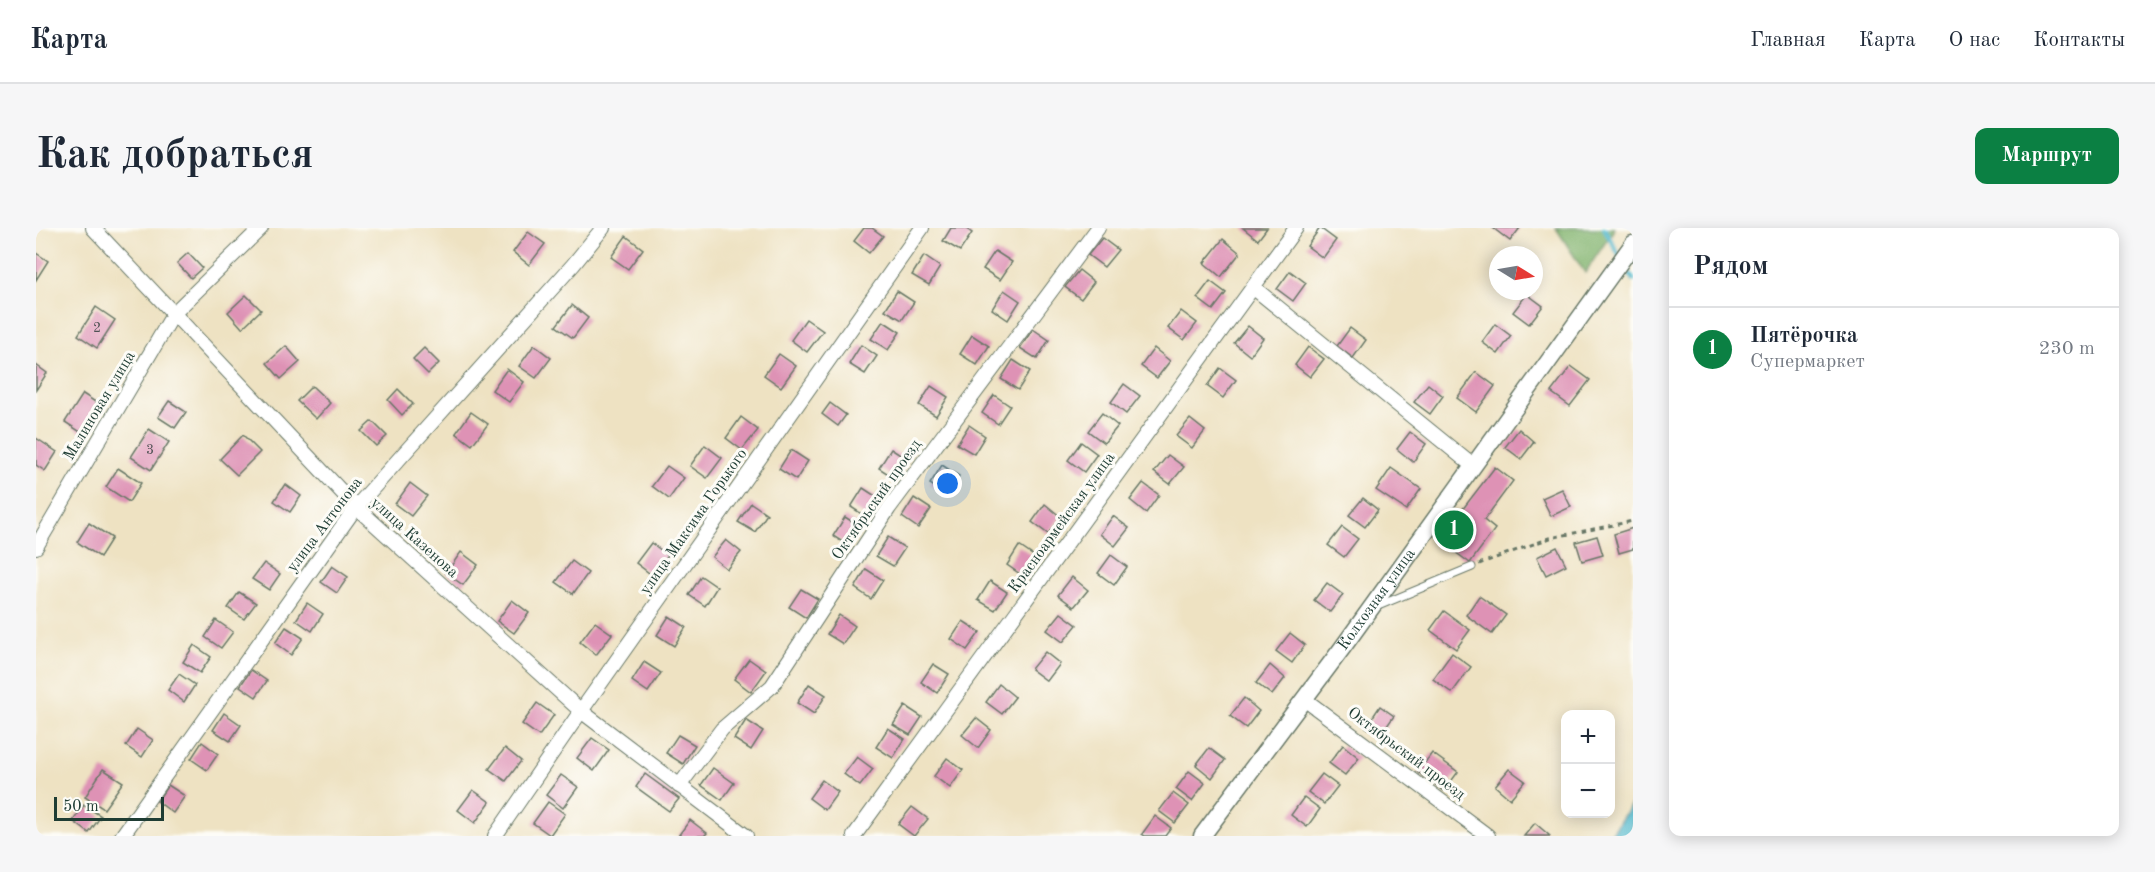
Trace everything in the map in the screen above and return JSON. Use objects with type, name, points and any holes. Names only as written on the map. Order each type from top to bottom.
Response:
[{"type":"street","name":"улица Казенова","points":[[93,228],[356,507],[581,711],[746,836]]},
{"type":"street","name":"Малиновая улица","points":[[36,547],[174,313],[261,228]]},
{"type":"street","name":"улица Антонова","points":[[122,836],[356,507],[573,265],[603,228]]},
{"type":"street","name":"улица Максима Горького","points":[[495,836],[922,228]]},
{"type":"street","name":"Октябрьский проезд","points":[[679,786],[722,729],[772,686],[889,508],[1098,228]]},
{"type":"street","name":"Красноармейская улица","points":[[854,836],[1296,228]]},
{"type":"street","name":"Колхозная улица","points":[[1202,836],[1370,609],[1627,252]]},
{"type":"street","points":[[1254,288],[1473,466]]},
{"type":"street","name":"Октябрьский проезд","points":[[1304,699],[1488,836]]},
{"type":"lane","points":[[1370,609],[1472,567]]},
{"type":"path","points":[[1472,567],[1550,538],[1633,521]]},
{"type":"green space","points":[[1556,228],[1615,228],[1585,273]]},
{"type":"water","points":[[1633,802],[1633,836],[1610,836]]},
{"type":"building","points":[[864,228],[872,228],[883,236],[869,253],[854,241]]},
{"type":"building","points":[[951,228],[965,228],[972,233],[960,251],[943,241]]},
{"type":"building","points":[[1243,228],[1267,228],[1258,240]]},
{"type":"building","points":[[1320,228],[1336,240],[1323,258],[1307,246]]},
{"type":"building","points":[[1493,228],[1520,228],[1510,241]]},
{"type":"building","points":[[528,232],[545,244],[529,265],[513,252]]},
{"type":"building","points":[[626,236],[643,249],[628,269],[611,257]]},
{"type":"building","points":[[1102,238],[1118,250],[1104,267],[1088,255]]},
{"type":"building","points":[[1223,239],[1240,253],[1221,277],[1204,263]]},
{"type":"building","points":[[995,251],[1012,262],[1000,280],[983,269]]},
{"type":"building","points":[[36,253],[48,261],[36,280]]},
{"type":"building","points":[[188,253],[202,268],[191,278],[177,263]]},
{"type":"building","points":[[924,256],[940,267],[929,285],[912,275]]},
{"type":"building","points":[[1079,270],[1094,282],[1081,299],[1065,287]]},
{"type":"building","points":[[1290,271],[1306,283],[1293,301],[1277,289]]},
{"type":"building","points":[[1210,281],[1226,293],[1213,310],[1197,298]]},
{"type":"building","points":[[1004,290],[1020,301],[1008,320],[992,309]]},
{"type":"building","points":[[897,291],[914,302],[902,320],[885,310]]},
{"type":"building","points":[[246,295],[261,310],[242,328],[228,312]]},
{"type":"building","points":[[1522,300],[1535,300],[1543,306],[1529,324],[1513,312]]},
{"type":"building","points":[[572,305],[588,318],[573,338],[556,326]]},
{"type":"building","points":[[96,307],[115,320],[97,348],[78,335]]},
{"type":"building","points":[[1181,311],[1197,323],[1184,340],[1168,328]]},
{"type":"building","points":[[806,319],[823,331],[807,352],[791,340]]},
{"type":"building","points":[[883,321],[900,332],[888,350],[871,339]]},
{"type":"building","points":[[1495,324],[1511,336],[1498,354],[1482,342]]},
{"type":"building","points":[[1248,326],[1263,338],[1250,356],[1234,343]]},
{"type":"building","points":[[1350,328],[1366,340],[1353,358],[1337,346]]},
{"type":"building","points":[[1033,329],[1049,340],[1037,359],[1020,348]]},
{"type":"building","points":[[972,335],[989,346],[977,365],[960,354]]},
{"type":"building","points":[[534,345],[551,358],[536,378],[519,366]]},
{"type":"building","points":[[861,345],[877,356],[865,374],[849,364]]},
{"type":"building","points":[[286,346],[300,362],[281,379],[267,363]]},
{"type":"building","points":[[1308,347],[1324,359],[1310,377],[1295,365]]},
{"type":"building","points":[[424,348],[439,363],[428,374],[413,359]]},
{"type":"building","points":[[1154,348],[1170,361],[1157,378],[1141,366]]},
{"type":"building","points":[[779,354],[796,366],[781,387],[764,375]]},
{"type":"building","points":[[1013,360],[1030,371],[1018,390],[1001,379]]},
{"type":"building","points":[[36,365],[47,373],[36,390]]},
{"type":"building","points":[[1571,366],[1590,380],[1570,406],[1551,392]]},
{"type":"building","points":[[1220,368],[1236,380],[1223,398],[1207,386]]},
{"type":"building","points":[[507,369],[524,382],[509,402],[492,390]]},
{"type":"building","points":[[1476,372],[1495,386],[1476,412],[1457,398]]},
{"type":"building","points":[[1124,384],[1140,396],[1126,414],[1111,402]]},
{"type":"building","points":[[1428,384],[1443,396],[1430,414],[1414,402]]},
{"type":"building","points":[[312,386],[330,403],[316,419],[297,401]]},
{"type":"building","points":[[931,386],[948,397],[936,416],[919,405]]},
{"type":"building","points":[[398,389],[413,404],[402,415],[388,400]]},
{"type":"building","points":[[83,394],[103,407],[85,435],[65,422]]},
{"type":"building","points":[[994,395],[1010,406],[998,424],[982,413]]},
{"type":"building","points":[[169,401],[186,412],[175,428],[158,417]]},
{"type":"building","points":[[830,403],[846,415],[838,426],[822,414]]},
{"type":"building","points":[[471,412],[488,424],[472,445],[456,433]]},
{"type":"building","points":[[1102,413],[1118,426],[1104,443],[1088,431]]},
{"type":"building","points":[[741,417],[758,430],[742,450],[726,438]]},
{"type":"building","points":[[1190,419],[1205,431],[1192,448],[1176,436]]},
{"type":"building","points":[[372,421],[387,436],[376,446],[361,431]]},
{"type":"building","points":[[969,425],[985,436],[974,454],[957,444]]},
{"type":"building","points":[[149,429],[169,442],[151,470],[131,457]]},
{"type":"building","points":[[1519,429],[1534,442],[1521,459],[1505,447]]},
{"type":"building","points":[[1410,432],[1426,444],[1413,462],[1397,449]]},
{"type":"building","points":[[243,435],[260,452],[237,475],[220,459]]},
{"type":"building","points":[[36,438],[57,452],[45,471],[36,465]]},
{"type":"building","points":[[1081,442],[1097,454],[1084,472],[1068,460]]},
{"type":"building","points":[[705,445],[722,458],[707,478],[690,466]]},
{"type":"building","points":[[891,449],[908,460],[896,479],[879,468]]},
{"type":"building","points":[[791,450],[808,461],[796,480],[779,469]]},
{"type":"building","points":[[1168,455],[1184,467],[1170,484],[1154,472]]},
{"type":"building","points":[[942,465],[959,476],[947,495],[930,484]]},
{"type":"building","points":[[667,466],[684,478],[669,499],[652,486]]},
{"type":"building","points":[[1495,467],[1513,481],[1484,520],[1495,529],[1470,563],[1439,540]]},
{"type":"building","points":[[118,468],[141,483],[129,502],[106,487]]},
{"type":"building","points":[[1391,468],[1421,489],[1406,510],[1376,490]]},
{"type":"building","points":[[410,483],[427,496],[411,516],[395,504]]},
{"type":"building","points":[[1143,483],[1159,495],[1146,513],[1130,500]]},
{"type":"building","points":[[285,484],[301,496],[290,512],[274,501]]},
{"type":"building","points":[[863,488],[880,499],[868,518],[851,507]]},
{"type":"building","points":[[1562,489],[1571,507],[1551,516],[1542,498]]},
{"type":"building","points":[[914,498],[931,509],[918,528],[902,517]]},
{"type":"building","points":[[1363,498],[1378,510],[1365,527],[1349,515]]},
{"type":"building","points":[[751,503],[767,514],[755,532],[738,522]]},
{"type":"building","points":[[1045,504],[1061,517],[1048,534],[1032,522]]},
{"type":"building","points":[[1113,516],[1129,528],[1115,546],[1100,534]]},
{"type":"building","points":[[845,517],[862,528],[849,546],[833,536]]},
{"type":"building","points":[[89,523],[112,538],[100,557],[77,542]]},
{"type":"building","points":[[1342,527],[1358,539],[1344,557],[1328,545]]},
{"type":"building","points":[[1633,528],[1633,549],[1619,553],[1614,534]]},
{"type":"building","points":[[1597,536],[1603,555],[1582,561],[1576,542]]},
{"type":"building","points":[[888,537],[905,548],[893,566],[876,556]]},
{"type":"building","points":[[726,540],[741,552],[727,569],[712,557]]},
{"type":"building","points":[[651,543],[668,555],[653,576],[636,563]]},
{"type":"building","points":[[1019,546],[1035,557],[1023,576],[1007,565]]},
{"type":"building","points":[[1557,547],[1566,565],[1546,575],[1537,557]]},
{"type":"building","points":[[461,552],[478,565],[463,585],[446,573]]},
{"type":"building","points":[[1111,555],[1127,567],[1114,585],[1098,573]]},
{"type":"building","points":[[572,561],[588,573],[573,594],[556,582]]},
{"type":"building","points":[[264,563],[280,574],[269,590],[252,579]]},
{"type":"building","points":[[332,566],[348,577],[337,593],[321,582]]},
{"type":"building","points":[[866,569],[883,580],[871,599],[855,588]]},
{"type":"building","points":[[701,576],[717,587],[705,606],[689,595]]},
{"type":"building","points":[[1072,577],[1088,590],[1074,607],[1058,595]]},
{"type":"building","points":[[990,581],[1007,592],[995,610],[978,600]]},
{"type":"building","points":[[1327,583],[1343,595],[1330,612],[1314,600]]},
{"type":"building","points":[[801,589],[818,599],[806,618],[789,607]]},
{"type":"building","points":[[239,592],[256,603],[244,619],[228,608]]},
{"type":"building","points":[[1479,596],[1506,615],[1492,634],[1466,615]]},
{"type":"building","points":[[512,600],[529,613],[514,633],[497,621]]},
{"type":"building","points":[[307,603],[323,614],[312,631],[296,620]]},
{"type":"building","points":[[1444,611],[1470,630],[1456,649],[1430,630]]},
{"type":"building","points":[[1061,613],[1077,625],[1063,642],[1047,630]]},
{"type":"building","points":[[839,615],[855,626],[843,644],[827,634]]},
{"type":"building","points":[[669,616],[686,627],[674,646],[657,635]]},
{"type":"building","points":[[216,620],[233,632],[221,648],[205,637]]},
{"type":"building","points":[[963,621],[980,632],[967,650],[951,639]]},
{"type":"building","points":[[595,622],[612,634],[596,655],[580,642]]},
{"type":"building","points":[[286,627],[303,638],[291,655],[275,643]]},
{"type":"building","points":[[1290,633],[1305,645],[1292,663],[1276,651]]},
{"type":"building","points":[[194,645],[211,657],[200,673],[183,662]]},
{"type":"building","points":[[1045,652],[1060,664],[1047,681],[1031,669]]},
{"type":"building","points":[[1452,653],[1471,667],[1452,693],[1433,679]]},
{"type":"building","points":[[749,659],[766,671],[751,692],[734,679]]},
{"type":"building","points":[[644,662],[661,673],[648,692],[632,681]]},
{"type":"building","points":[[933,664],[949,674],[937,693],[921,682]]},
{"type":"building","points":[[1270,665],[1285,678],[1272,695],[1256,683]]},
{"type":"building","points":[[251,670],[267,681],[256,697],[240,686]]},
{"type":"building","points":[[179,674],[195,685],[184,702],[168,690]]},
{"type":"building","points":[[809,684],[826,695],[814,714],[797,703]]},
{"type":"building","points":[[999,684],[1015,697],[1002,714],[986,702]]},
{"type":"building","points":[[1244,698],[1259,711],[1246,728],[1230,716]]},
{"type":"building","points":[[537,703],[554,715],[539,736],[522,724]]},
{"type":"building","points":[[905,706],[922,717],[910,735],[893,725]]},
{"type":"building","points":[[1380,706],[1394,716],[1380,736],[1366,727]]},
{"type":"building","points":[[224,713],[241,725],[230,741],[213,730]]},
{"type":"building","points":[[976,718],[991,730],[978,748],[962,735]]},
{"type":"building","points":[[746,720],[763,731],[751,750],[734,739]]},
{"type":"building","points":[[888,728],[905,739],[893,758],[876,747]]},
{"type":"building","points":[[137,729],[153,740],[142,757],[126,746]]},
{"type":"building","points":[[678,735],[695,745],[683,764],[666,753]]},
{"type":"building","points":[[592,738],[609,750],[594,771],[577,758]]},
{"type":"building","points":[[202,742],[218,754],[207,770],[191,759]]},
{"type":"building","points":[[1343,745],[1359,758],[1345,775],[1329,763]]},
{"type":"building","points":[[505,748],[521,761],[506,781],[489,769]]},
{"type":"building","points":[[1209,748],[1225,760],[1212,778],[1196,765]]},
{"type":"building","points":[[1432,753],[1458,772],[1444,791],[1418,772]]},
{"type":"building","points":[[857,757],[873,769],[860,786],[844,774]]},
{"type":"building","points":[[947,758],[963,770],[950,788],[934,776]]},
{"type":"building","points":[[713,768],[734,783],[722,800],[701,785]]},
{"type":"building","points":[[103,769],[123,782],[104,809],[85,797]]},
{"type":"building","points":[[1509,769],[1525,781],[1510,799],[1495,786]]},
{"type":"building","points":[[1189,771],[1205,783],[1192,801],[1176,789]]},
{"type":"building","points":[[645,774],[679,799],[669,811],[636,787]]},
{"type":"building","points":[[1322,774],[1338,786],[1324,804],[1308,792]]},
{"type":"building","points":[[561,775],[578,787],[563,808],[546,795]]},
{"type":"building","points":[[822,780],[838,792],[825,810],[809,798]]},
{"type":"building","points":[[168,785],[185,796],[173,813],[157,801]]},
{"type":"building","points":[[473,790],[490,802],[475,823],[458,810]]},
{"type":"building","points":[[1173,793],[1189,805],[1175,823],[1159,811]]},
{"type":"building","points":[[1304,797],[1320,809],[1307,827],[1291,815]]},
{"type":"building","points":[[548,802],[565,814],[550,835],[533,823]]},
{"type":"building","points":[[84,805],[101,816],[89,833],[73,821]]},
{"type":"building","points":[[912,807],[928,819],[914,836],[898,824]]},
{"type":"building","points":[[1155,816],[1171,828],[1165,836],[1145,836],[1142,834]]},
{"type":"building","points":[[690,820],[707,833],[704,836],[678,836]]},
{"type":"building","points":[[1535,823],[1550,836],[1524,836]]},
{"type":"waterway","points":[[1604,228],[1620,257]]},
{"type":"waterway","points":[[1624,264],[1633,280]]},
{"type":"place","name":"Пятёрочка","points":[[1454,530]]}]
